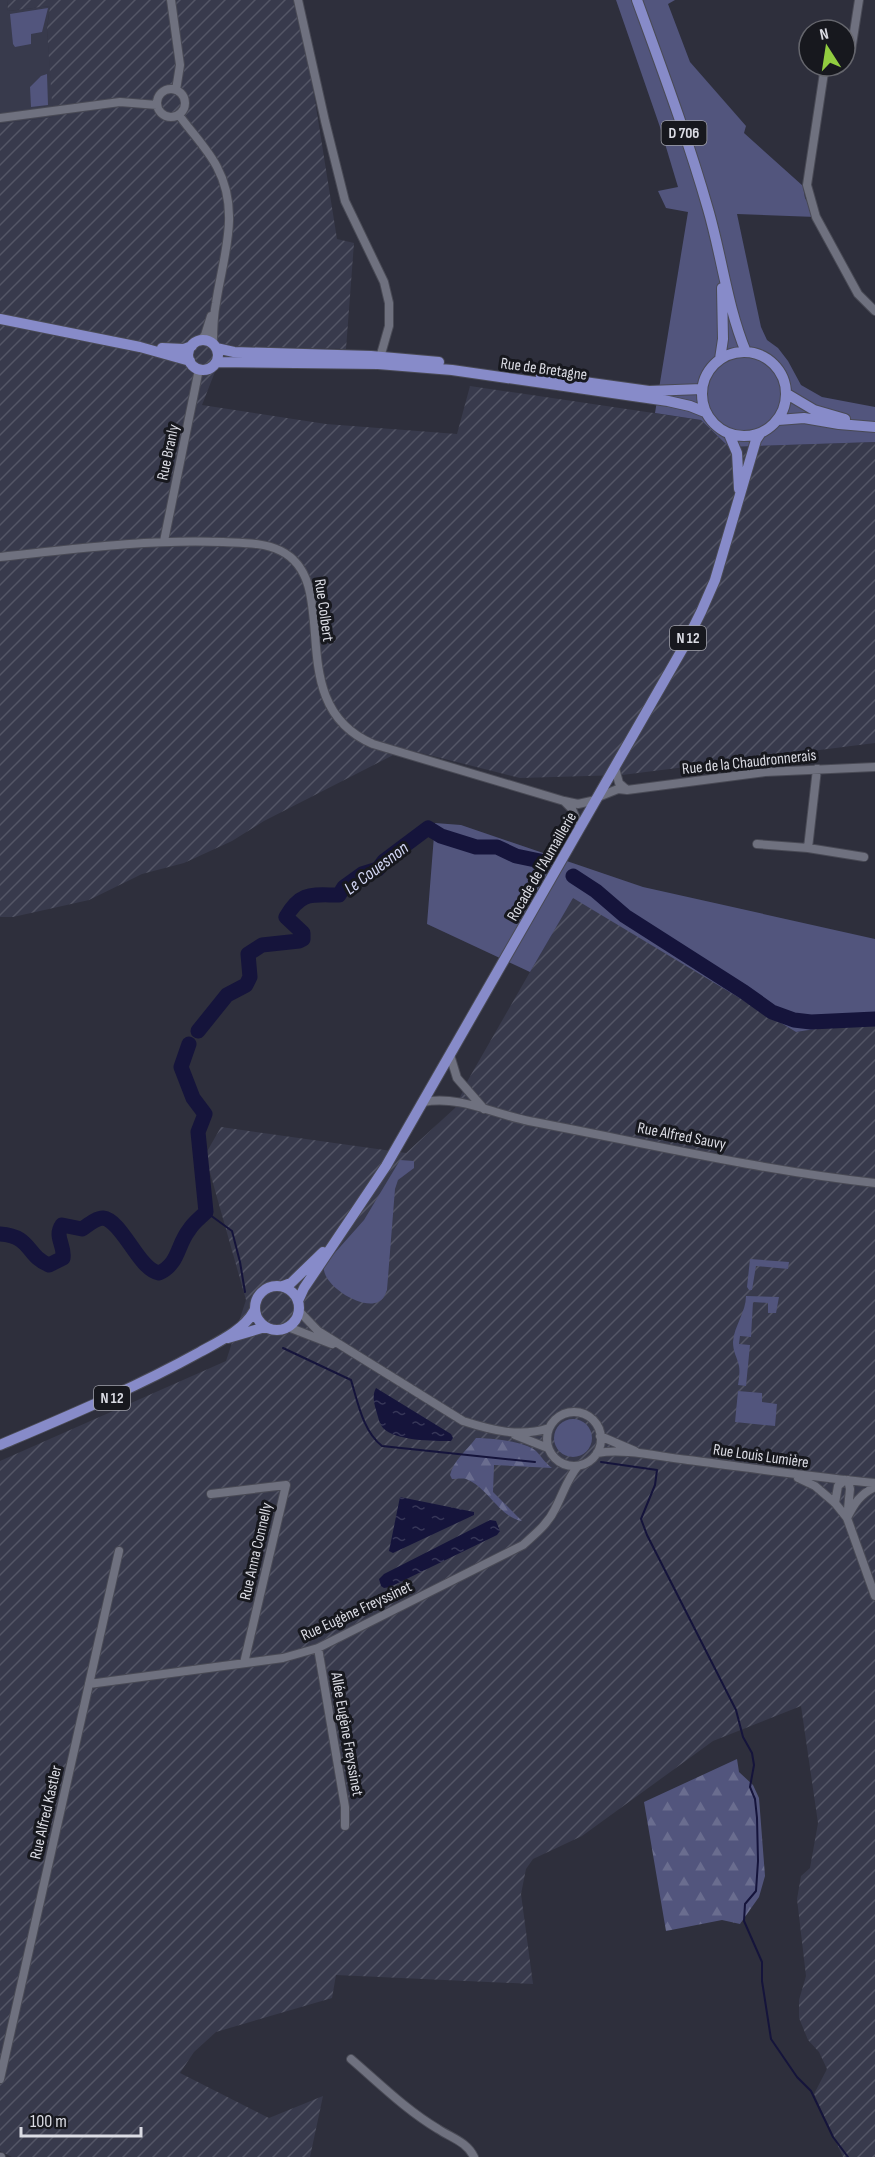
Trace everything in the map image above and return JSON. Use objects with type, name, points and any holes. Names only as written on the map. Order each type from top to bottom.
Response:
[{"type":"main road","name":"D 706","points":[[637,0],[690,150],[709,212],[721,270],[746,352]]},
{"type":"main road","name":"D 706","points":[[720,359],[723,339],[721,270]]},
{"type":"main road","points":[[0,319],[141,347],[190,362],[199,369],[207,369],[217,362],[379,360]]},
{"type":"main road","points":[[141,347],[184,349],[207,341],[234,352],[379,360]]},
{"type":"main road","points":[[190,362],[189,353],[196,344]]},
{"type":"main road","points":[[215,346],[218,355],[217,362]]},
{"type":"main road","points":[[746,352],[761,355],[772,361],[783,376],[787,394],[784,409],[778,420],[760,434],[750,436],[729,434],[715,425],[705,412],[702,400],[705,377],[711,367],[729,354],[746,352]]},
{"type":"main road","points":[[269,361],[287,354]]},
{"type":"main road","name":"Rue de Bretagne","points":[[379,360],[427,361],[649,391],[702,389]]},
{"type":"main road","name":"Rue de Bretagne","points":[[379,360],[668,401],[705,412]]},
{"type":"main road","points":[[787,394],[814,410],[875,427]]},
{"type":"main road","points":[[778,420],[804,418],[875,427]]},
{"type":"main road","name":"Rocade de l'Aumaillerie","points":[[729,434],[737,453],[739,498]]},
{"type":"main road","name":"Rocade de l'Aumaillerie","points":[[298,1306],[340,1235],[368,1196],[423,1102],[683,648],[715,580],[756,440],[760,434]]},
{"type":"main road","name":"Rocade de l'Aumaillerie","points":[[283,1286],[300,1274],[340,1235]]},
{"type":"main road","points":[[275,1286],[283,1286],[292,1292],[298,1306],[297,1318],[288,1328],[273,1330],[265,1327],[256,1318],[254,1311],[262,1291],[275,1286]]},
{"type":"main road","name":"N 12","points":[[0,1445],[121,1394],[220,1341],[243,1324],[254,1311]]},
{"type":"main road","name":"N 12","points":[[220,1341],[265,1327]]},
{"type":"street","points":[[171,0],[180,65],[176,90]]},
{"type":"street","points":[[298,0],[343,194],[384,282],[389,303],[389,326],[379,360]]},
{"type":"street","points":[[856,18],[859,0]]},
{"type":"street","points":[[823,78],[807,186],[816,218],[858,294],[875,311]]},
{"type":"street","points":[[176,90],[183,96],[185,104],[179,115],[171,117],[164,115],[157,105],[157,100],[162,92],[176,90]]},
{"type":"street","points":[[0,118],[120,102],[157,105]]},
{"type":"street","points":[[179,115],[216,166],[230,208],[230,228],[216,301],[205,335],[196,344]]},
{"type":"street","points":[[215,346],[216,301]]},
{"type":"street","name":"Rue Branly","points":[[165,542],[199,369]]},
{"type":"street","name":"Rue Colbert","points":[[0,557],[165,542],[255,543],[278,550],[297,563],[310,589],[318,674],[323,691],[336,717],[360,739],[564,801],[578,804],[597,799]]},
{"type":"street","name":"Rue de la Chaudronnerais","points":[[597,799],[618,789],[627,790],[765,772],[875,767]]},
{"type":"street","points":[[615,768],[619,783],[627,790]]},
{"type":"street","points":[[808,848],[817,769]]},
{"type":"street","points":[[564,801],[572,809],[580,828]]},
{"type":"street","points":[[757,844],[808,848],[864,857]]},
{"type":"street","points":[[450,1055],[457,1078],[484,1109]]},
{"type":"street","name":"Rue Alfred Sauvy","points":[[423,1102],[438,1099],[455,1100],[514,1119],[820,1177],[875,1184]]},
{"type":"street","points":[[298,1306],[318,1330],[463,1421],[509,1432],[531,1432],[549,1428]]},
{"type":"street","points":[[288,1328],[344,1348]]},
{"type":"street","points":[[577,1413],[592,1420],[600,1436],[597,1453],[589,1462],[578,1466],[572,1467],[559,1462],[550,1454],[548,1448],[549,1428],[560,1416],[577,1413]]},
{"type":"street","points":[[509,1432],[548,1448]]},
{"type":"street","name":"Rue Louis Lumière","points":[[600,1436],[643,1455]]},
{"type":"street","name":"Rue Louis Lumière","points":[[597,1453],[610,1451],[875,1485]]},
{"type":"street","points":[[559,1462],[563,1490]]},
{"type":"street","name":"Rue Eugène Freyssinet","points":[[88,1684],[283,1658],[318,1648],[523,1545],[550,1519],[563,1490],[578,1466]]},
{"type":"street","points":[[792,1475],[815,1486],[835,1503],[847,1518],[875,1596]]},
{"type":"street","points":[[835,1503],[838,1486],[846,1480],[850,1489],[847,1518]]},
{"type":"street","name":"Rue Anna Connelly","points":[[211,1494],[286,1485],[244,1663]]},
{"type":"street","points":[[847,1518],[855,1502],[875,1485]]},
{"type":"street","name":"Rue Alfred Kastler","points":[[0,2079],[118,1551]]},
{"type":"street","name":"Allée Eugène Freyssinet","points":[[318,1648],[345,1807],[345,1826]]},
{"type":"street","points":[[351,2059],[415,2114],[463,2142],[474,2157]]},
{"type":"shaded area","points":[[0,0],[7,0],[8,11],[50,6],[47,29],[54,117],[0,124]]},
{"type":"shaded area","points":[[7,0],[299,0],[337,239],[354,243],[346,349],[225,346],[202,405],[326,424],[457,434],[470,386],[701,420],[729,447],[875,442],[875,743],[622,775],[520,778],[405,749],[264,821],[232,841],[184,863],[142,874],[89,900],[13,917],[0,917],[0,124],[53,117],[47,29],[50,6],[8,11]]},
{"type":"shaded area","points":[[573,897],[796,1032],[875,1020],[875,2157],[843,2157],[814,2094],[827,2069],[819,2052],[808,2040],[799,2018],[799,2000],[806,1976],[797,1899],[801,1876],[810,1868],[818,1823],[801,1706],[713,1741],[582,1836],[533,1859],[526,1869],[521,1894],[533,1984],[336,1975],[332,1998],[216,2032],[194,2052],[180,2073],[269,2118],[323,2096],[310,2157],[12,2157],[0,2151],[0,1461],[226,1361],[246,1300],[205,1155],[221,1127],[406,1153],[455,1108],[468,1080]]},
{"type":"green space","points":[[616,0],[675,0],[668,4],[690,62],[746,126],[744,133],[803,186],[805,198],[816,217],[737,214],[761,327],[767,340],[778,348],[788,361],[801,385],[822,397],[875,407],[875,442],[729,447],[701,420],[655,413],[688,212],[666,208],[658,191],[678,187]]},
{"type":"green space","points":[[48,8],[42,32],[31,34],[31,44],[15,47],[10,14]]},
{"type":"green space","points":[[47,74],[48,105],[31,107],[30,87],[41,76]]},
{"type":"green space","points":[[435,823],[461,825],[643,887],[875,939],[875,1020],[796,1032],[573,898],[530,972],[427,924]]},
{"type":"green space","points":[[400,1160],[414,1161],[414,1168],[398,1180],[395,1189],[387,1290],[383,1299],[378,1302],[362,1302],[352,1299],[328,1280],[324,1272],[324,1265],[364,1220]]},
{"type":"green space","points":[[750,1259],[789,1262],[788,1269],[756,1266],[752,1290],[749,1290],[747,1287]]},
{"type":"green space","points":[[746,1296],[779,1297],[776,1313],[768,1313],[768,1303],[753,1302],[751,1337],[740,1336],[739,1344],[750,1345],[746,1386],[738,1385],[739,1368],[733,1342]]},
{"type":"green space","points":[[738,1391],[762,1393],[762,1402],[777,1404],[775,1426],[735,1422]]},
{"type":"green space","points":[[573,1419],[586,1425],[592,1438],[586,1451],[573,1457],[560,1451],[554,1438],[560,1425]]},
{"type":"green space","points":[[476,1438],[498,1439],[524,1445],[536,1451],[552,1468],[494,1465],[493,1492],[522,1521],[507,1514],[474,1483],[466,1479],[452,1479],[450,1475],[454,1465]]},
{"type":"green space","points":[[737,1759],[739,1772],[753,1785],[759,1798],[765,1876],[759,1897],[740,1924],[722,1920],[666,1931],[644,1802]]},
{"type":"water","points":[[376,1388],[451,1434],[453,1438],[451,1441],[405,1438],[396,1436],[383,1428],[374,1402]]},
{"type":"water","points":[[400,1497],[474,1512],[474,1515],[393,1553],[389,1551]]},
{"type":"water","points":[[490,1520],[496,1521],[500,1531],[497,1535],[390,1587],[381,1586],[379,1579],[384,1574]]},
{"type":"waterway","name":"Le Couesnon","points":[[198,1031],[227,995],[246,985],[250,977],[248,954],[262,945],[303,939],[303,933],[286,917],[297,903],[308,896],[339,895],[344,887],[362,874],[378,869],[384,861],[428,828],[441,836],[476,847],[497,847],[516,856],[545,862]]},
{"type":"waterway","name":"Le Couesnon","points":[[573,876],[596,891],[625,916],[772,1012],[794,1020],[811,1022],[875,1019]]},
{"type":"waterway","name":"Le Couesnon","points":[[0,1234],[18,1238],[36,1257],[49,1265],[63,1258],[59,1237],[62,1225],[82,1229],[95,1220],[103,1218],[117,1227],[152,1270],[159,1273],[170,1265],[191,1227],[206,1212],[198,1132],[205,1114],[193,1098],[181,1067],[189,1044]]},
{"type":"waterway","points":[[206,1212],[232,1231],[245,1292]]},
{"type":"waterway","points":[[283,1348],[351,1380],[366,1425],[382,1446],[535,1462]]},
{"type":"waterway","points":[[601,1462],[657,1470],[655,1485],[641,1519],[736,1710],[743,1737],[752,1753],[754,1765],[750,1787],[755,1799],[758,1861],[756,1891],[745,1904],[744,1921],[762,1962],[762,1981],[771,2039],[797,2077],[811,2091],[833,2137],[848,2157]]}]
